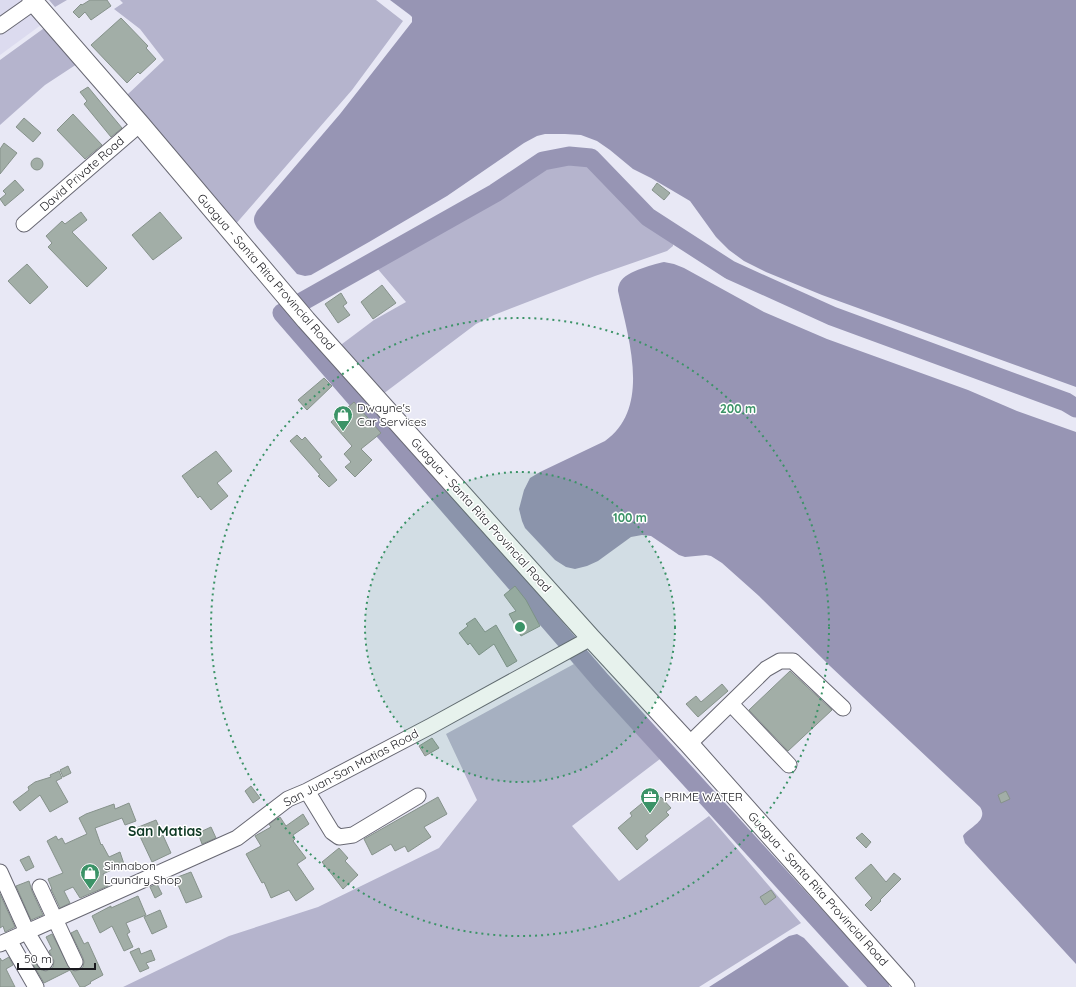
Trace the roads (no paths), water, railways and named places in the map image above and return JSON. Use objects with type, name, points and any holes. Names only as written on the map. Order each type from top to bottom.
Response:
[{"type":"main road","name":"Guagua - Santa Rita Provincial Road","points":[[33,1],[140,124],[290,302],[586,640],[689,744],[905,987]]},
{"type":"street","points":[[0,26],[33,1]]},
{"type":"street","name":"David Private Road","points":[[24,224],[140,124]]},
{"type":"street","name":"San Juan-San Matias Road","points":[[5,942],[237,838],[288,799],[307,791],[431,726],[586,640]]},
{"type":"street","points":[[689,744],[766,669],[780,661],[793,661],[843,708]]},
{"type":"street","points":[[730,704],[789,765]]},
{"type":"street","points":[[307,791],[332,832],[339,837],[353,835],[418,796]]},
{"type":"street","points":[[0,872],[27,932],[46,962]]},
{"type":"street","points":[[40,887],[76,962]]},
{"type":"street","points":[[5,942],[36,987]]},
{"type":"waterway","points":[[880,987],[602,682],[282,313],[495,193],[543,161],[569,156],[591,158],[648,217],[730,270],[832,316],[1066,402],[1076,408]]},
{"type":"place","name":"Dwayne's Car Services","points":[[343,432]]},
{"type":"place","name":"PRIME WATER","points":[[650,814]]},
{"type":"place","name":"Sinnabon Laundry Shop","points":[[90,890]]},
{"type":"district","name":"San Matias","points":[[165,831]]}]
